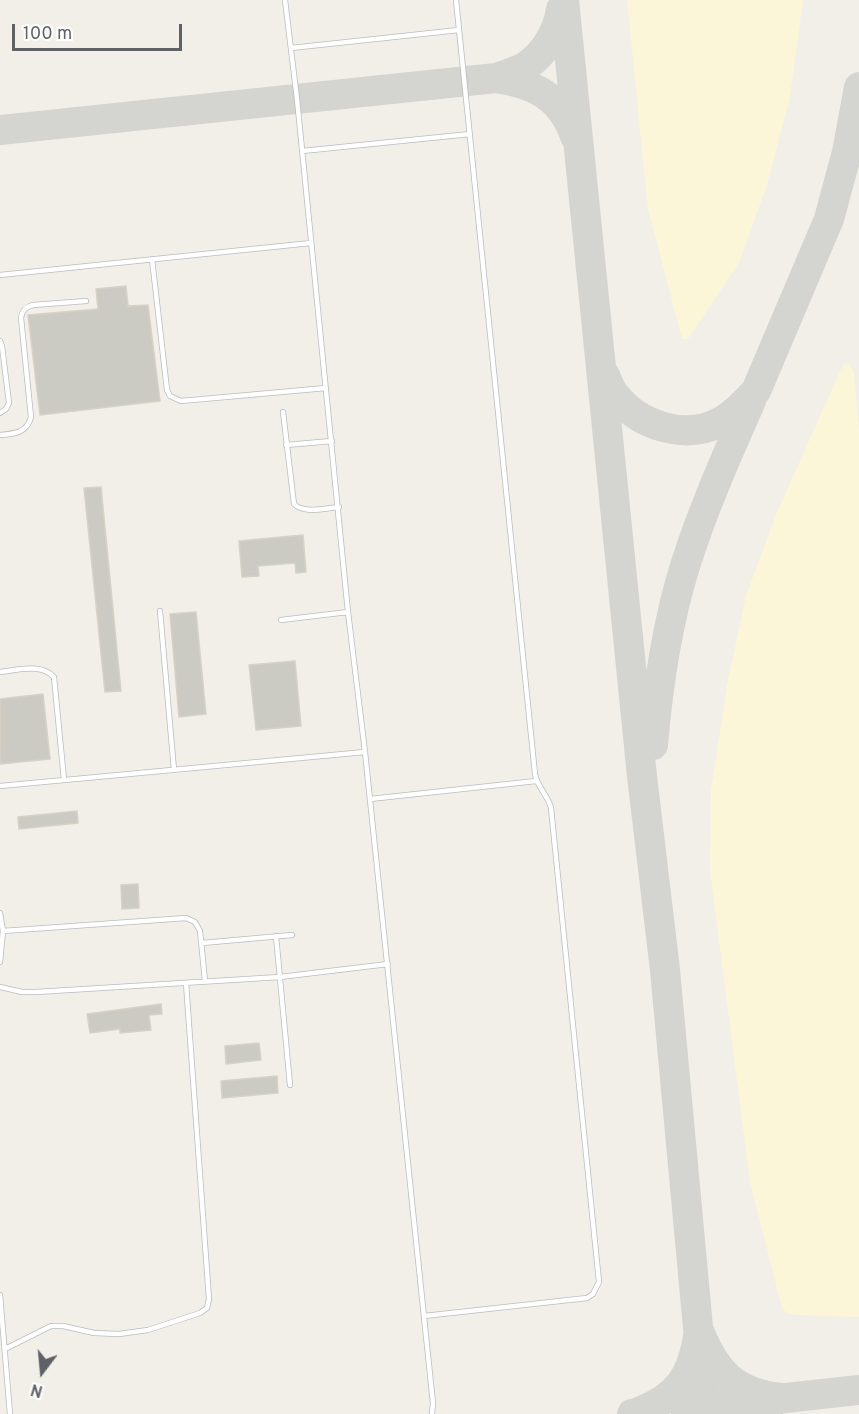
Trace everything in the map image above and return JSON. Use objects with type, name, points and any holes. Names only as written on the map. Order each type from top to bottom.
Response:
[{"type":"lane","points":[[285,0],[348,612],[388,964],[433,1403],[432,1414]]},
{"type":"lane","points":[[424,1316],[587,1298],[599,1282],[551,808],[547,795],[536,781],[456,0]]},
{"type":"lane","points":[[291,48],[459,30]]},
{"type":"lane","points":[[302,152],[470,134]]},
{"type":"lane","points":[[0,275],[311,243]]},
{"type":"lane","points":[[152,259],[167,390],[170,396],[181,401],[326,388]]},
{"type":"lane","points":[[0,435],[24,430],[31,417],[21,318],[23,311],[33,305],[86,301]]},
{"type":"lane","points":[[0,341],[9,403],[0,413]]},
{"type":"lane","points":[[283,412],[294,504],[304,509],[339,507]]},
{"type":"lane","points":[[286,445],[332,441]]},
{"type":"lane","points":[[160,611],[174,770]]},
{"type":"lane","points":[[281,620],[348,612]]},
{"type":"lane","points":[[0,672],[44,669],[54,677],[64,780]]},
{"type":"lane","points":[[0,786],[365,752]]},
{"type":"lane","points":[[370,800],[536,781]]},
{"type":"lane","points":[[0,913],[3,931],[0,962]]},
{"type":"lane","points":[[3,931],[186,918],[199,926],[205,981]]},
{"type":"lane","points":[[202,943],[292,934]]},
{"type":"lane","points":[[276,936],[290,1085]]},
{"type":"lane","points":[[0,987],[29,993],[280,977],[388,964]]},
{"type":"lane","points":[[4,1349],[51,1326],[105,1334],[134,1333],[200,1313],[207,1308],[209,1299],[186,983]]},
{"type":"lane","points":[[0,1295],[10,1414]]},
{"type":"sand","points":[[627,0],[803,0],[790,97],[767,185],[739,263],[688,339],[683,339],[681,335],[648,209]]},
{"type":"sand","points":[[849,363],[854,373],[859,428],[859,1317],[796,1315],[786,1313],[781,1304],[750,1182],[710,870],[711,790],[728,680],[746,596],[775,517],[841,369],[844,364]]},
{"type":"building","points":[[126,286],[128,306],[148,305],[160,401],[40,415],[28,315],[98,309],[96,289]]},
{"type":"building","points":[[101,487],[121,691],[105,692],[84,488]]},
{"type":"building","points":[[303,535],[306,572],[296,573],[295,563],[258,566],[259,576],[242,577],[239,541]]},
{"type":"building","points":[[196,612],[206,714],[179,717],[170,614]]},
{"type":"building","points":[[295,661],[301,726],[256,730],[249,665]]},
{"type":"building","points":[[43,694],[50,759],[0,764],[0,699]]},
{"type":"building","points":[[77,811],[78,823],[19,829],[18,817]]},
{"type":"building","points":[[138,884],[139,908],[122,909],[121,885]]},
{"type":"building","points":[[161,1004],[162,1014],[149,1015],[151,1030],[120,1033],[120,1029],[90,1033],[87,1014]]},
{"type":"building","points":[[259,1043],[261,1060],[226,1064],[225,1046]]},
{"type":"building","points":[[277,1076],[278,1093],[222,1098],[221,1081]]},
{"type":"taxiway","points":[[564,0],[642,776],[665,970],[706,1414]]},
{"type":"taxiway","points":[[496,78],[523,68],[537,57],[549,42],[557,26],[561,9]]},
{"type":"taxiway","points":[[0,130],[496,78],[522,84],[545,94],[562,111],[575,136]]},
{"type":"taxiway","points":[[604,374],[615,395],[636,415],[649,422],[677,430],[706,428],[720,422],[735,412],[756,391],[829,219],[847,152],[859,87]]},
{"type":"taxiway","points":[[653,745],[664,655],[679,588],[707,503],[751,401]]},
{"type":"taxiway","points":[[632,1414],[665,1399],[681,1383],[691,1365],[699,1331],[720,1369],[729,1378],[739,1386],[751,1391],[781,1398],[750,1414]]},
{"type":"taxiway","points":[[685,1409],[859,1390]]}]
